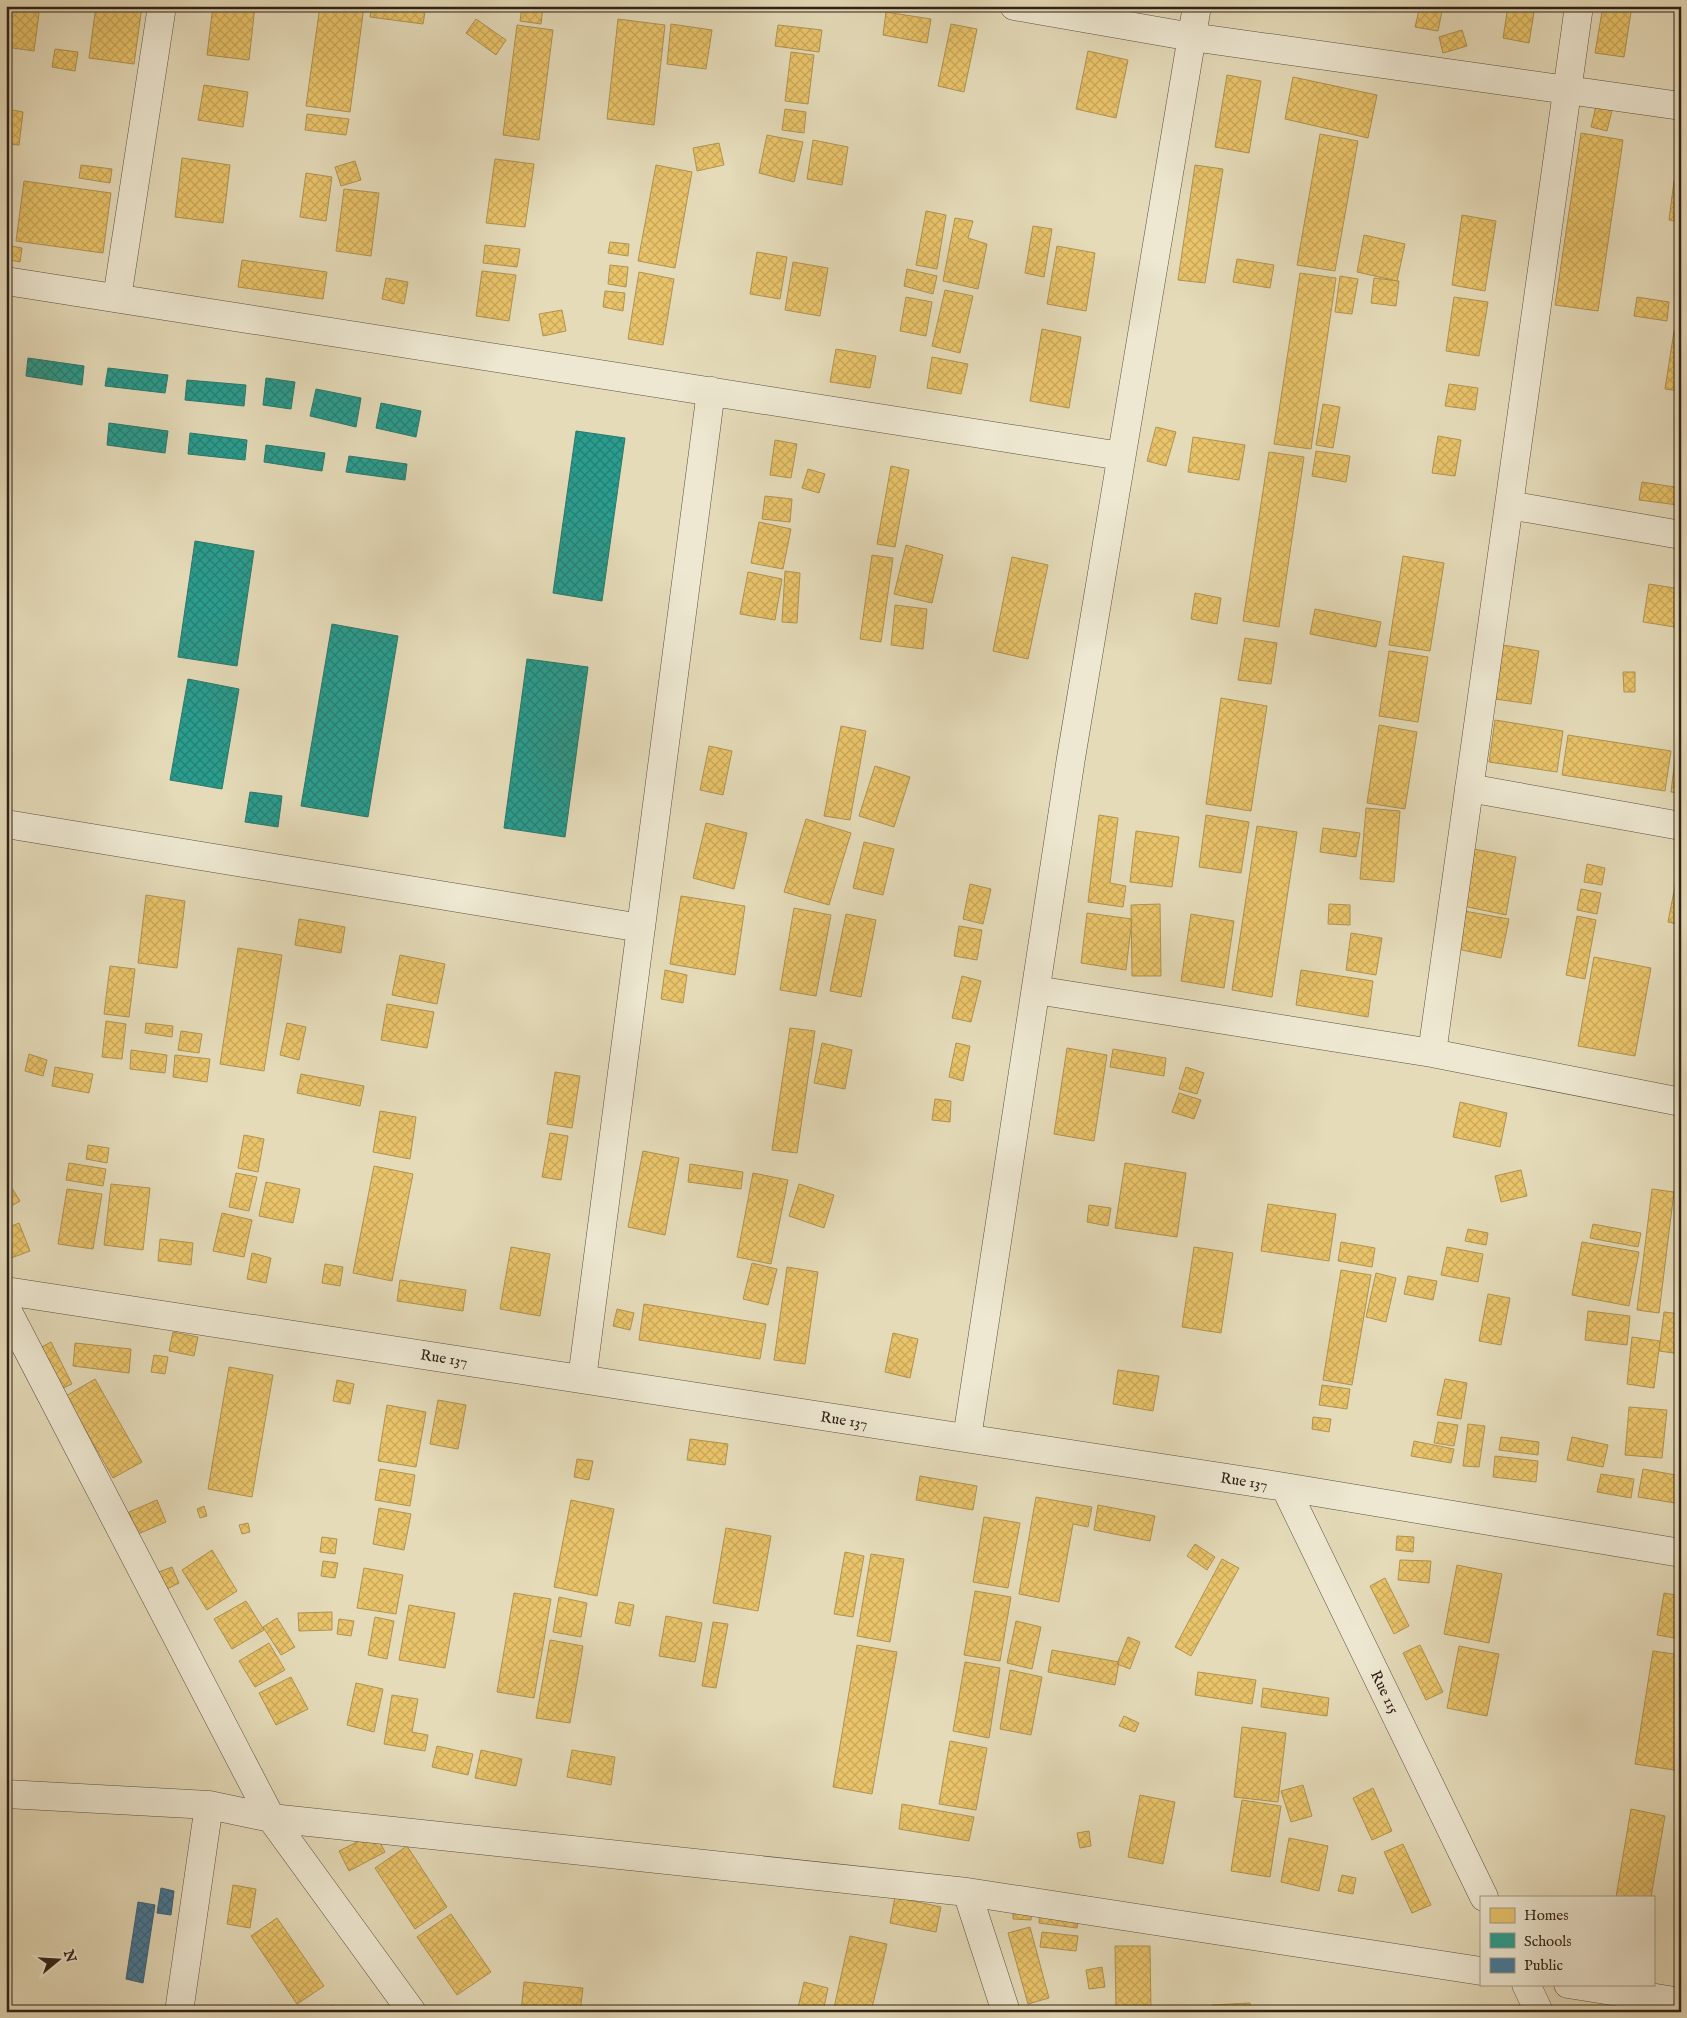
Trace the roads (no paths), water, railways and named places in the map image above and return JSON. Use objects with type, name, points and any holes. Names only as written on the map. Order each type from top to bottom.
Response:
[{"type":"street","points":[[116,298],[162,6]]},
{"type":"street","points":[[1014,6],[1192,37],[1681,106]]},
{"type":"street","points":[[967,1438],[1071,758],[1197,6]]},
{"type":"street","points":[[1432,1053],[1579,6]]},
{"type":"street","points":[[6,281],[1121,456]]},
{"type":"street","points":[[582,1380],[711,391]]},
{"type":"street","points":[[1509,505],[1681,536]]},
{"type":"street","points":[[1469,788],[1681,826]]},
{"type":"street","points":[[6,824],[641,928]]},
{"type":"street","points":[[1036,990],[1432,1053],[1681,1102]]},
{"type":"street","name":"Rue 137","points":[[6,1291],[1285,1487],[1681,1553]]},
{"type":"street","points":[[6,1308],[271,1818],[412,2012]]},
{"type":"street","name":"Rue 115","points":[[1285,1487],[1484,1896]]},
{"type":"street","points":[[6,1794],[208,1806],[271,1818],[967,1892],[1480,1971]]},
{"type":"street","points":[[179,2012],[208,1806]]},
{"type":"street","points":[[967,1892],[1006,2012]]},
{"type":"street","points":[[1527,1986],[1539,2012]]},
{"type":"street","points":[[1581,1986],[1681,2002]]}]
